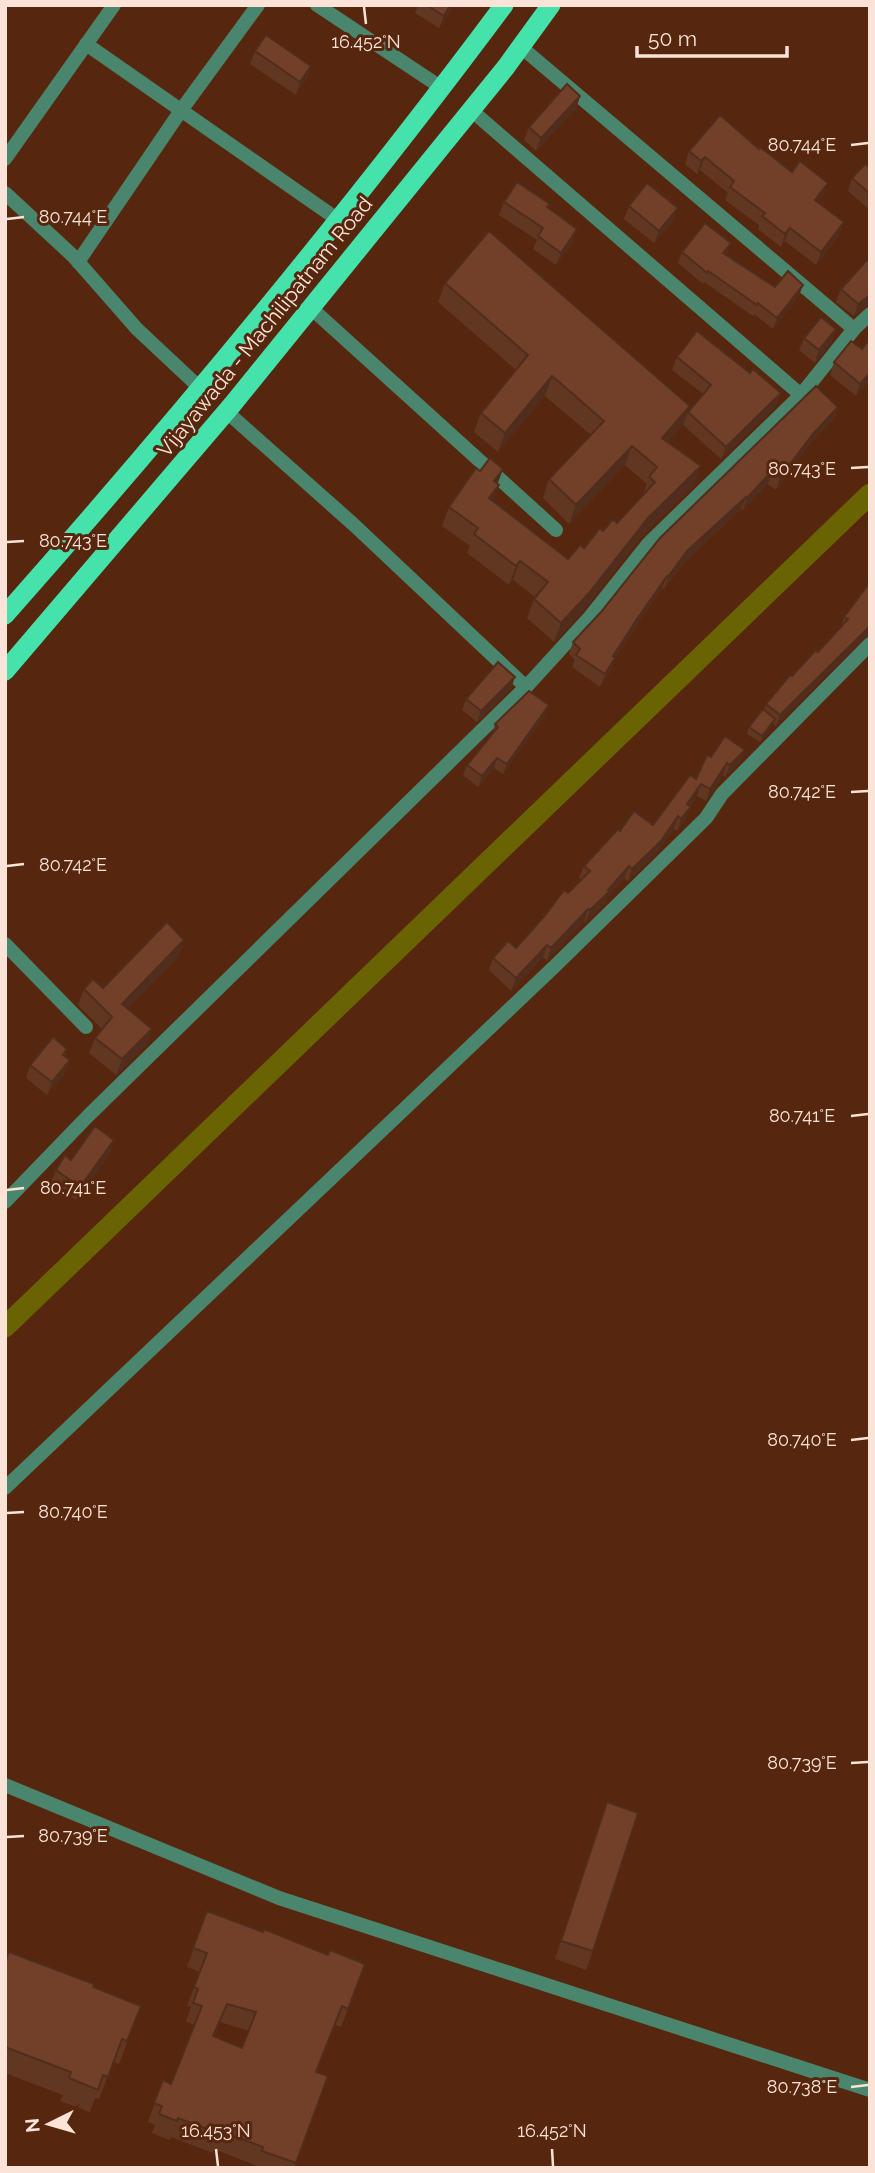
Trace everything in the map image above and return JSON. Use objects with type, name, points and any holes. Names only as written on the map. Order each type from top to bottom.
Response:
[{"type":"highway","name":"Vijayawada - Machilipatnam Road","points":[[5,615],[200,388],[442,88],[504,5]]},
{"type":"highway","name":"Vijayawada - Machilipatnam Road","points":[[5,671],[227,412],[471,110],[551,5]]},
{"type":"street","points":[[5,159],[114,5]]},
{"type":"street","points":[[78,262],[182,109],[258,5]]},
{"type":"street","points":[[317,5],[442,88]]},
{"type":"street","points":[[86,44],[337,219]]},
{"type":"street","points":[[521,47],[854,329]]},
{"type":"street","points":[[471,110],[801,396]]},
{"type":"street","points":[[5,193],[78,262],[136,329],[200,388]]},
{"type":"street","points":[[311,308],[556,530]]},
{"type":"street","points":[[5,1202],[107,1097],[526,687],[589,618],[648,544],[801,396],[854,329],[870,314]]},
{"type":"street","points":[[227,412],[353,524],[526,687]]},
{"type":"street","points":[[5,1489],[688,836],[706,818],[722,794],[870,644]]},
{"type":"street","points":[[5,944],[86,1027]]},
{"type":"street","points":[[5,1784],[279,1898],[870,2090]]},
{"type":"building","points":[[427,5],[450,5],[444,16]]},
{"type":"building","points":[[266,35],[311,66],[300,82],[255,51]]},
{"type":"building","points":[[567,84],[580,96],[541,138],[529,127]]},
{"type":"building","points":[[720,115],[759,149],[760,147],[792,172],[800,161],[828,183],[815,200],[844,222],[821,252],[790,228],[785,234],[762,216],[765,213],[730,187],[734,181],[705,157],[701,161],[689,151]]},
{"type":"building","points":[[865,164],[870,168],[870,194],[852,178]]},
{"type":"building","points":[[517,182],[550,204],[547,207],[577,229],[561,253],[538,236],[543,228],[504,202]]},
{"type":"building","points":[[647,183],[678,208],[659,231],[629,206]]},
{"type":"building","points":[[705,223],[731,243],[723,253],[775,287],[788,271],[803,285],[777,318],[758,303],[757,305],[708,271],[707,273],[682,252]]},
{"type":"building","points":[[489,231],[690,406],[662,438],[701,466],[648,518],[589,593],[561,623],[534,599],[548,582],[520,561],[516,566],[474,534],[478,528],[449,507],[476,468],[480,471],[490,458],[503,469],[494,481],[499,485],[489,498],[568,559],[580,545],[584,548],[600,528],[603,531],[613,519],[617,523],[655,482],[649,477],[657,467],[632,446],[576,505],[549,479],[604,421],[552,376],[505,433],[481,413],[528,355],[445,283]]},
{"type":"building","points":[[867,260],[870,263],[870,295],[858,304],[841,289]]},
{"type":"building","points":[[821,317],[836,329],[819,350],[804,338]]},
{"type":"building","points":[[697,331],[750,373],[753,369],[781,393],[726,447],[688,412],[711,385],[677,357]]},
{"type":"building","points":[[870,339],[870,373],[860,384],[834,362],[851,341],[862,349]]},
{"type":"building","points":[[816,386],[838,407],[780,477],[772,471],[747,498],[687,551],[635,622],[605,674],[576,655],[580,649],[573,642],[601,612],[660,538]]},
{"type":"building","points":[[868,585],[870,626],[780,715],[766,704],[790,675],[792,676],[816,650],[818,652],[848,619],[844,617]]},
{"type":"building","points":[[498,662],[515,677],[481,711],[466,699]]},
{"type":"building","points":[[529,691],[549,705],[507,764],[497,758],[482,776],[467,765],[498,727],[495,724]]},
{"type":"building","points":[[763,709],[775,719],[762,736],[749,727]]},
{"type":"building","points":[[725,736],[745,750],[730,765],[727,763],[710,789],[701,784],[687,804],[691,807],[681,819],[678,816],[661,841],[632,869],[629,866],[608,890],[610,891],[588,909],[551,948],[547,945],[516,978],[493,958],[508,941],[516,948],[564,890],[568,893],[590,871],[584,866],[618,829],[620,831],[634,811],[653,825],[690,775],[696,779],[707,755],[711,757]]},
{"type":"building","points":[[167,922],[184,940],[122,1004],[152,1029],[122,1059],[95,1038],[112,1017],[84,989],[93,979],[103,988]]},
{"type":"building","points":[[53,1037],[67,1049],[63,1055],[70,1060],[52,1082],[30,1065]]},
{"type":"building","points":[[95,1126],[114,1140],[80,1187],[56,1170],[65,1155],[71,1160]]},
{"type":"building","points":[[607,1802],[638,1813],[593,1951],[561,1941]]},
{"type":"building","points":[[207,1911],[263,1932],[264,1929],[328,1955],[330,1950],[365,1964],[348,2009],[342,2006],[316,2072],[328,2076],[296,2163],[262,2151],[263,2147],[221,2131],[220,2134],[178,2118],[177,2121],[159,2114],[162,2106],[154,2103],[163,2080],[171,2084],[202,2006],[193,2003],[198,1989],[194,1987],[207,1953],[193,1948]],"holes":[[[227,2004],[256,2012],[242,2048],[213,2036]]]},
{"type":"building","points":[[9,1952],[94,1984],[93,1987],[141,2006],[127,2041],[122,2039],[108,2077],[103,2075],[98,2090],[69,2078],[71,2072],[5,2047],[5,1963]]},
{"type":"waterway","points":[[5,1327],[870,494]]}]
